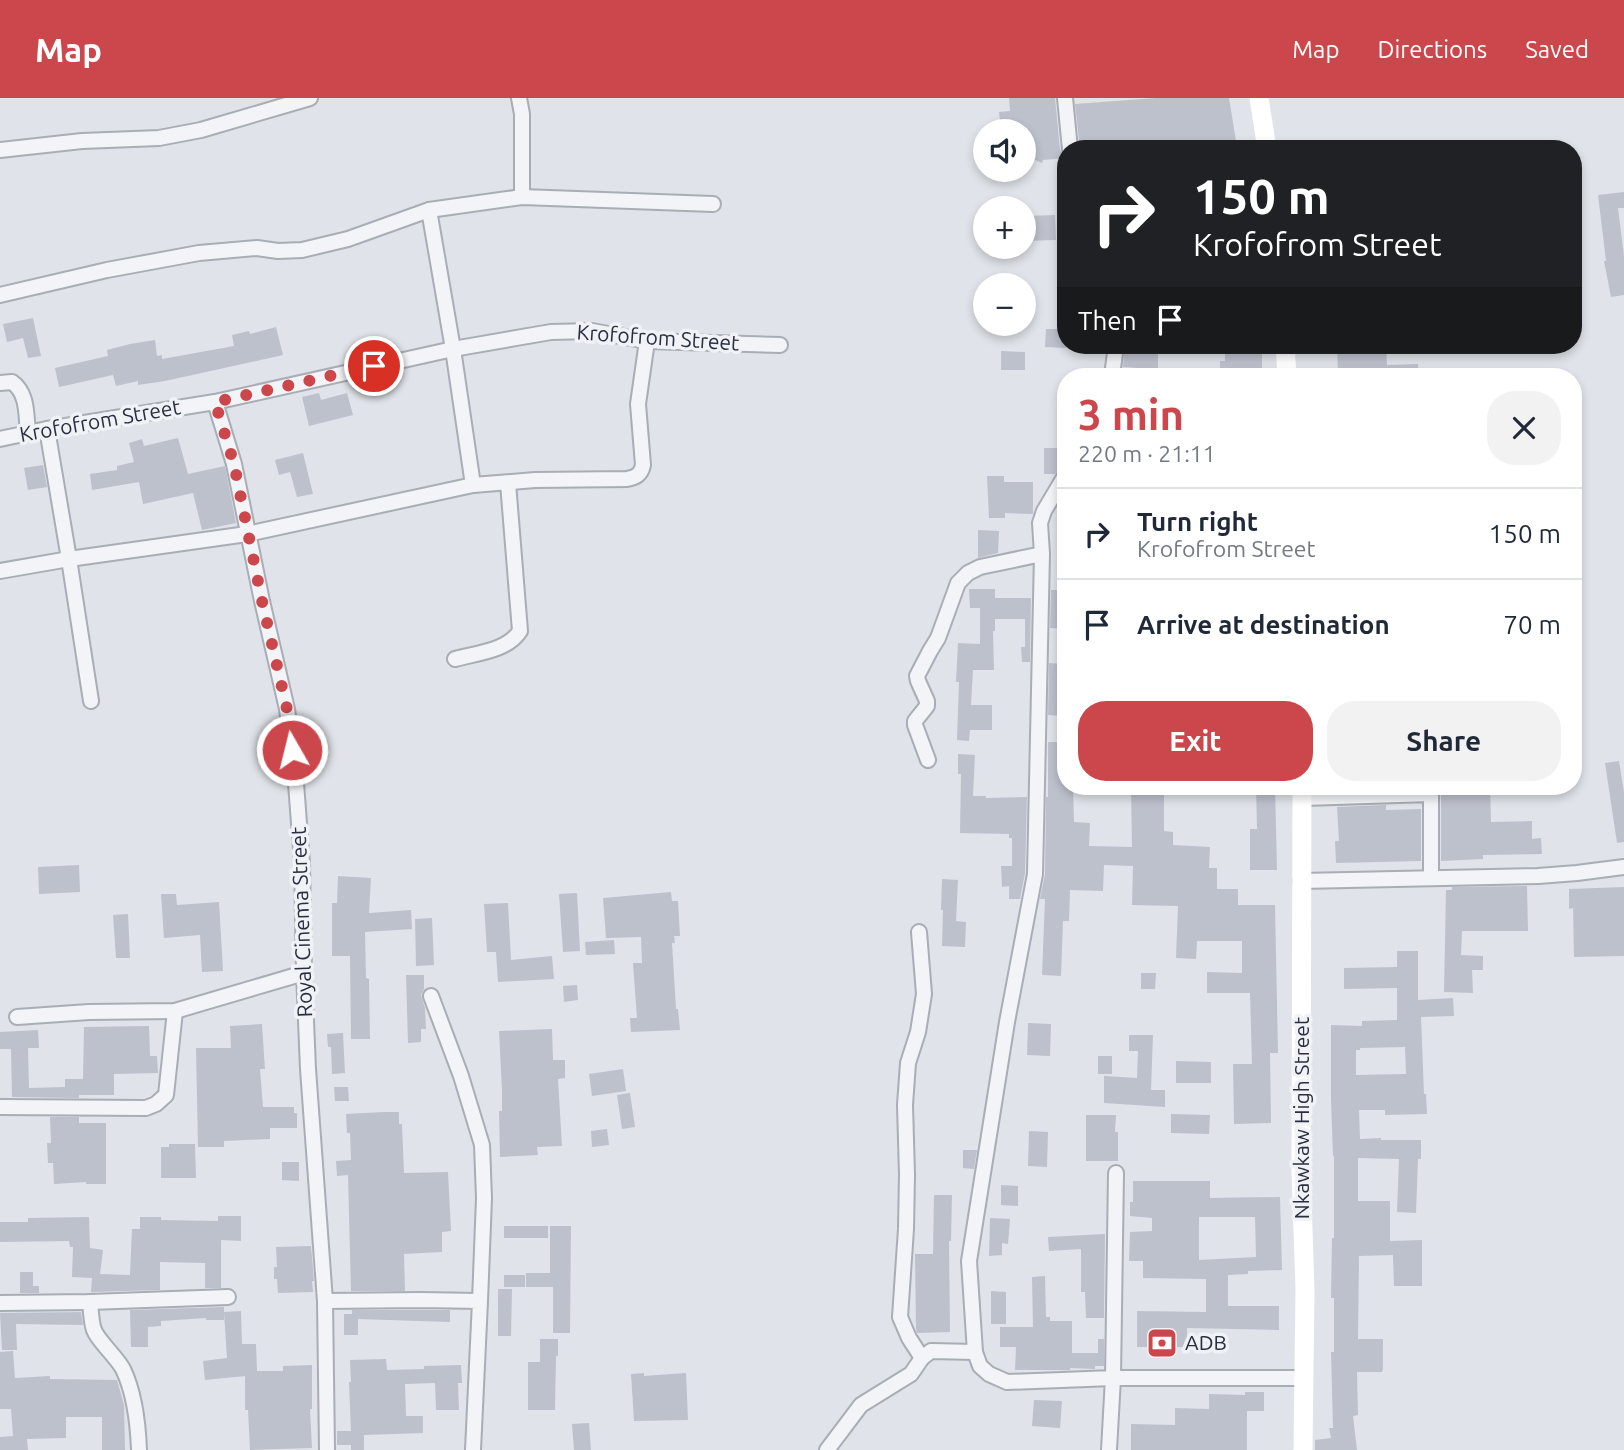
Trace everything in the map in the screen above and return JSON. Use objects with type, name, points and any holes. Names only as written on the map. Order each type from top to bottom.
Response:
[{"type":"main road","points":[[1259,98],[1266,140]]},
{"type":"main road","name":"Nkawkaw High Street","points":[[1302,795],[1301,1171],[1305,1289],[1303,1450]]},
{"type":"street","points":[[0,150],[82,141],[159,138],[201,130],[310,98]]},
{"type":"street","points":[[519,98],[522,114],[522,197]]},
{"type":"street","points":[[1065,98],[1069,140]]},
{"type":"street","points":[[0,295],[107,270],[199,253],[257,248],[278,251],[314,248],[348,239],[429,210],[522,197],[713,204]]},
{"type":"street","points":[[429,210],[473,485]]},
{"type":"street","name":"Krofofrom Street","points":[[0,439],[215,402],[453,349],[551,332],[592,331],[647,341],[780,345]]},
{"type":"street","points":[[0,571],[247,534],[473,485],[534,480],[627,480],[636,477],[642,471],[643,465],[638,404],[647,341]]},
{"type":"street","points":[[0,383],[12,382],[19,386],[23,393],[28,433]]},
{"type":"street","name":"Royal Cinema Street","points":[[215,402],[234,464],[287,709],[295,770],[302,863],[308,1069],[325,1301],[327,1450]]},
{"type":"street","points":[[47,429],[91,701]]},
{"type":"street","points":[[455,660],[506,645],[516,638],[520,631],[508,483]]},
{"type":"street","points":[[1057,489],[1040,523],[1042,554],[1035,874],[1007,1022],[969,1261],[975,1352],[980,1366],[989,1374],[1007,1382],[1113,1378],[1304,1378]]},
{"type":"street","points":[[928,760],[915,725],[915,721],[927,706],[917,676],[938,638],[958,583],[968,573],[980,567],[1042,554]]},
{"type":"street","points":[[1431,795],[1431,878]]},
{"type":"street","points":[[1301,881],[1538,876],[1624,867]]},
{"type":"street","points":[[919,932],[924,994],[918,1032],[908,1063],[905,1105],[906,1228],[900,1317],[922,1358]]},
{"type":"street","points":[[17,1017],[89,1012],[175,1011],[304,973]]},
{"type":"street","points":[[431,996],[461,1076],[482,1145],[484,1198],[473,1450]]},
{"type":"street","points":[[0,1107],[146,1108],[156,1104],[166,1095],[175,1011]]},
{"type":"street","points":[[1109,1450],[1113,1378],[1116,1173]]},
{"type":"street","points":[[0,1303],[228,1297]]},
{"type":"street","points":[[325,1301],[480,1301]]},
{"type":"street","points":[[90,1302],[94,1330],[113,1353],[131,1387],[139,1450]]},
{"type":"street","points":[[827,1450],[861,1405],[911,1374],[922,1358],[931,1352],[975,1352]]},
{"type":"building","points":[[1009,98],[1055,98],[1059,140],[1057,159],[1043,160],[1042,163],[1036,160],[1036,119],[1000,119],[999,112],[1010,111]]},
{"type":"building","points":[[1156,98],[1229,98],[1236,140],[1079,140],[1075,104]]},
{"type":"building","points":[[1624,192],[1624,208],[1618,208],[1624,256],[1624,295],[1611,297],[1604,261],[1598,195]]},
{"type":"building","points":[[1055,215],[1056,240],[1036,241],[1036,216]]},
{"type":"building","points":[[33,318],[41,356],[28,358],[23,338],[7,342],[3,324]]},
{"type":"building","points":[[276,327],[283,355],[138,385],[138,381],[116,386],[113,375],[59,387],[55,368],[108,356],[107,350],[155,340],[157,356],[162,355],[162,359],[234,346],[232,335],[249,331],[250,334]]},
{"type":"building","points":[[1046,329],[1057,329],[1057,348],[1045,347]]},
{"type":"building","points":[[1001,351],[1025,352],[1025,370],[1001,370]]},
{"type":"building","points":[[1124,354],[1158,354],[1158,368],[1123,367]]},
{"type":"building","points":[[1225,354],[1262,354],[1262,368],[1220,368],[1220,361],[1225,361]]},
{"type":"building","points":[[1337,354],[1386,354],[1387,365],[1418,364],[1418,368],[1338,368]]},
{"type":"building","points":[[319,393],[321,400],[347,393],[353,415],[309,426],[302,397]]},
{"type":"building","points":[[178,438],[188,474],[225,466],[236,523],[202,530],[193,493],[143,504],[139,482],[92,490],[90,474],[117,470],[117,466],[134,462],[129,443],[142,439],[144,446]]},
{"type":"building","points":[[1044,448],[1057,448],[1057,471],[1055,474],[1044,474]]},
{"type":"building","points":[[303,453],[313,494],[297,497],[290,472],[279,475],[275,460]]},
{"type":"building","points":[[43,465],[47,487],[28,490],[24,468]]},
{"type":"building","points":[[987,476],[1004,476],[1004,482],[1033,482],[1033,514],[1005,513],[1005,518],[989,518]]},
{"type":"building","points":[[978,530],[999,531],[998,553],[978,558]]},
{"type":"building","points":[[969,589],[995,589],[995,598],[1031,598],[1030,662],[1022,662],[1025,619],[995,619],[994,670],[973,670],[971,705],[992,705],[992,730],[970,730],[969,741],[957,740],[959,682],[956,682],[958,643],[980,644],[980,608],[970,608]]},
{"type":"building","points":[[1051,590],[1057,590],[1057,628],[1050,628]]},
{"type":"building","points":[[1049,663],[1057,664],[1057,716],[1048,715]]},
{"type":"building","points":[[1048,742],[1057,742],[1057,795],[1073,795],[1074,822],[1090,823],[1089,846],[1132,847],[1131,795],[1164,795],[1164,831],[1173,832],[1173,845],[1210,847],[1209,868],[1217,868],[1217,889],[1238,889],[1238,905],[1275,905],[1278,1053],[1270,1053],[1271,1123],[1234,1124],[1233,1064],[1252,1064],[1250,993],[1207,993],[1207,972],[1242,973],[1242,941],[1197,941],[1196,959],[1176,958],[1178,906],[1132,905],[1133,866],[1104,865],[1103,891],[1070,890],[1069,921],[1063,921],[1061,976],[1042,975],[1045,899],[1040,899],[1045,874]]},
{"type":"building","points":[[958,754],[975,755],[973,796],[1027,797],[1025,873],[1020,899],[1009,899],[1009,886],[1002,887],[1001,866],[1012,866],[1012,838],[1009,838],[1009,834],[960,833],[961,774],[958,774]]},
{"type":"building","points":[[1619,761],[1624,792],[1624,842],[1617,843],[1605,763]]},
{"type":"building","points":[[1256,795],[1275,795],[1277,870],[1250,870],[1250,829],[1257,829]]},
{"type":"building","points":[[1441,795],[1490,795],[1491,822],[1532,821],[1532,839],[1541,838],[1542,854],[1483,855],[1483,859],[1441,861]]},
{"type":"building","points":[[1386,805],[1386,810],[1421,809],[1421,861],[1336,863],[1335,841],[1339,841],[1337,807]]},
{"type":"building","points":[[79,865],[80,892],[39,894],[38,867]]},
{"type":"building","points":[[338,876],[371,878],[369,913],[411,910],[412,929],[365,932],[370,1039],[351,1039],[350,956],[332,956],[332,903],[337,903]]},
{"type":"building","points":[[942,879],[958,880],[956,921],[966,922],[965,947],[942,946]]},
{"type":"building","points":[[1527,886],[1528,931],[1462,931],[1461,955],[1483,956],[1483,970],[1472,970],[1473,993],[1444,992],[1446,890],[1452,890],[1452,887]]},
{"type":"building","points":[[1624,887],[1624,956],[1574,957],[1573,908],[1569,909],[1569,889]]},
{"type":"building","points":[[671,892],[672,901],[678,901],[680,936],[674,936],[675,943],[672,943],[680,1030],[631,1032],[630,1018],[637,1018],[633,963],[642,963],[641,937],[606,938],[603,898]]},
{"type":"building","points":[[577,893],[580,951],[563,952],[559,894]]},
{"type":"building","points":[[161,894],[176,894],[177,905],[219,902],[223,971],[202,972],[200,935],[164,938]]},
{"type":"building","points":[[508,903],[511,960],[552,956],[554,979],[498,982],[496,952],[487,952],[484,904]]},
{"type":"building","points":[[128,914],[130,958],[116,958],[113,915]]},
{"type":"building","points":[[432,918],[434,965],[416,966],[415,919]]},
{"type":"building","points":[[614,940],[615,954],[586,955],[585,942]]},
{"type":"building","points":[[1397,951],[1418,951],[1418,1000],[1453,998],[1454,1016],[1421,1017],[1427,1114],[1385,1115],[1385,1110],[1359,1110],[1360,1139],[1421,1140],[1416,1213],[1397,1212],[1399,1159],[1358,1158],[1358,1201],[1390,1201],[1390,1241],[1422,1240],[1422,1286],[1394,1286],[1393,1255],[1359,1256],[1358,1339],[1383,1339],[1383,1369],[1382,1372],[1357,1372],[1358,1415],[1353,1416],[1357,1450],[1315,1450],[1315,1440],[1331,1438],[1329,1428],[1333,1428],[1331,1352],[1334,1352],[1334,1298],[1331,1298],[1334,1156],[1331,1025],[1362,1026],[1362,1021],[1397,1020],[1397,988],[1344,989],[1344,968],[1397,967]],"holes":[[[1405,1047],[1406,1074],[1356,1075],[1356,1050]]]},
{"type":"building","points":[[1141,973],[1156,973],[1155,989],[1141,989]]},
{"type":"building","points":[[406,975],[424,975],[421,995],[426,1029],[421,1029],[421,1042],[408,1043]]},
{"type":"building","points":[[577,985],[578,1000],[564,1002],[563,986]]},
{"type":"building","points":[[1028,1023],[1051,1024],[1050,1056],[1027,1055]]},
{"type":"building","points":[[262,1024],[265,1069],[260,1069],[263,1107],[294,1107],[294,1113],[297,1113],[297,1128],[270,1128],[270,1139],[224,1141],[224,1147],[198,1147],[196,1048],[231,1048],[230,1026]]},
{"type":"building","points":[[149,1026],[150,1056],[157,1056],[158,1073],[114,1074],[114,1095],[79,1095],[79,1098],[12,1097],[11,1049],[0,1049],[0,1032],[38,1030],[39,1048],[28,1048],[29,1088],[65,1087],[65,1079],[83,1079],[84,1027]]},
{"type":"building","points":[[552,1029],[553,1060],[565,1060],[565,1078],[558,1079],[562,1146],[537,1147],[538,1155],[500,1157],[499,1111],[502,1111],[502,1090],[499,1031]]},
{"type":"building","points":[[343,1033],[345,1073],[332,1074],[331,1047],[328,1047],[327,1034]]},
{"type":"building","points":[[1129,1035],[1153,1035],[1151,1090],[1165,1090],[1165,1107],[1104,1103],[1104,1076],[1137,1078],[1138,1051],[1129,1051]]},
{"type":"building","points":[[1098,1056],[1112,1056],[1112,1074],[1098,1074]]},
{"type":"building","points":[[1176,1061],[1211,1062],[1211,1083],[1176,1083]]},
{"type":"building","points":[[623,1069],[626,1091],[592,1096],[589,1074]]},
{"type":"building","points":[[334,1087],[348,1087],[349,1101],[335,1101]]},
{"type":"building","points":[[630,1093],[635,1127],[622,1129],[617,1095]]},
{"type":"building","points":[[399,1112],[404,1173],[448,1172],[451,1231],[442,1232],[442,1252],[404,1254],[405,1291],[351,1291],[348,1175],[337,1176],[336,1161],[351,1160],[346,1114]]},
{"type":"building","points":[[1171,1114],[1210,1115],[1209,1134],[1171,1133]]},
{"type":"building","points":[[1086,1115],[1116,1115],[1118,1161],[1086,1161]]},
{"type":"building","points":[[50,1117],[79,1117],[79,1123],[106,1123],[106,1184],[54,1184],[53,1163],[48,1163],[47,1143],[51,1143]]},
{"type":"building","points":[[607,1129],[609,1145],[592,1147],[591,1131]]},
{"type":"building","points":[[1029,1131],[1048,1132],[1047,1167],[1028,1166]]},
{"type":"building","points":[[169,1144],[195,1144],[196,1178],[161,1178],[161,1147],[169,1147]]},
{"type":"building","points":[[963,1150],[977,1150],[974,1169],[963,1168]]},
{"type":"building","points":[[282,1162],[299,1162],[299,1181],[282,1180]]},
{"type":"building","points":[[1133,1181],[1210,1181],[1210,1198],[1280,1197],[1282,1270],[1248,1271],[1248,1274],[1228,1275],[1228,1306],[1279,1306],[1279,1330],[1187,1328],[1187,1347],[1137,1347],[1137,1311],[1206,1312],[1206,1279],[1143,1278],[1143,1261],[1129,1261],[1130,1232],[1152,1231],[1152,1218],[1130,1216],[1130,1202],[1133,1202]],"holes":[[[1199,1217],[1255,1217],[1256,1257],[1199,1260]]]},
{"type":"building","points":[[1001,1185],[1018,1186],[1018,1206],[1001,1205]]},
{"type":"building","points":[[934,1195],[952,1195],[949,1241],[950,1332],[917,1333],[915,1254],[933,1254]]},
{"type":"building","points":[[218,1216],[241,1216],[241,1241],[221,1240],[221,1288],[205,1288],[205,1263],[160,1262],[160,1290],[91,1292],[92,1278],[72,1277],[73,1247],[70,1247],[69,1241],[0,1242],[0,1222],[28,1222],[28,1218],[89,1217],[90,1248],[103,1250],[100,1274],[130,1275],[132,1229],[140,1229],[140,1217],[218,1221]]},
{"type":"building","points":[[990,1218],[1010,1219],[1008,1244],[1002,1243],[1002,1255],[989,1256]]},
{"type":"building","points":[[504,1226],[548,1226],[548,1238],[504,1238]]},
{"type":"building","points":[[550,1226],[571,1226],[570,1333],[553,1333],[553,1287],[526,1287],[526,1273],[550,1273]]},
{"type":"building","points":[[1105,1234],[1104,1318],[1086,1318],[1085,1292],[1081,1292],[1081,1249],[1049,1251],[1048,1237]]},
{"type":"building","points":[[311,1246],[313,1292],[278,1293],[277,1279],[274,1279],[274,1267],[277,1267],[276,1247]]},
{"type":"building","points":[[20,1272],[33,1272],[33,1286],[39,1286],[39,1293],[20,1293]]},
{"type":"building","points":[[504,1275],[525,1275],[525,1287],[504,1287]]},
{"type":"building","points":[[1045,1276],[1046,1317],[1050,1317],[1050,1321],[1072,1321],[1072,1353],[1098,1353],[1098,1339],[1104,1339],[1104,1366],[1095,1366],[1095,1369],[1015,1370],[1016,1347],[1000,1347],[1000,1327],[1033,1327],[1032,1277]]},
{"type":"building","points":[[498,1289],[512,1289],[511,1336],[498,1336]]},
{"type":"building","points":[[991,1291],[1006,1292],[1006,1324],[991,1324]]},
{"type":"building","points":[[224,1307],[224,1320],[206,1318],[161,1321],[161,1326],[148,1327],[148,1347],[131,1347],[130,1310]]},
{"type":"building","points":[[352,1310],[450,1310],[450,1322],[358,1319],[358,1335],[344,1335],[344,1314],[352,1314]]},
{"type":"building","points":[[241,1311],[242,1344],[256,1344],[257,1371],[283,1371],[283,1366],[312,1365],[312,1448],[250,1450],[248,1410],[245,1410],[245,1376],[205,1380],[203,1361],[227,1358],[224,1312]]},
{"type":"building","points":[[81,1312],[83,1325],[16,1324],[17,1350],[2,1350],[0,1313]]},
{"type":"building","points":[[540,1339],[558,1339],[555,1410],[528,1410],[528,1362],[540,1362]]},
{"type":"building","points":[[13,1351],[15,1378],[50,1376],[50,1379],[117,1380],[124,1405],[125,1450],[102,1450],[102,1417],[66,1417],[66,1438],[27,1439],[28,1450],[0,1450],[0,1437],[13,1436],[11,1409],[0,1409],[0,1352]]},
{"type":"building","points":[[386,1359],[387,1370],[461,1365],[462,1383],[458,1383],[459,1410],[436,1410],[435,1383],[405,1384],[406,1416],[423,1416],[423,1433],[364,1435],[364,1450],[351,1450],[351,1445],[337,1445],[337,1431],[351,1431],[350,1360]]},
{"type":"building","points":[[644,1373],[644,1376],[686,1373],[688,1420],[634,1421],[631,1374]]},
{"type":"building","points":[[1245,1392],[1264,1392],[1264,1411],[1247,1411],[1247,1450],[1131,1450],[1131,1424],[1175,1425],[1175,1408],[1209,1409],[1209,1394],[1245,1395]]},
{"type":"building","points":[[1034,1400],[1062,1401],[1060,1428],[1032,1426]]},
{"type":"building","points":[[589,1423],[591,1450],[574,1450],[572,1424]]},
{"type":"place","name":"ADB","points":[[1162,1343]]},
{"type":"route","points":[[292,750],[287,709],[234,464],[215,402],[374,366]]}]
